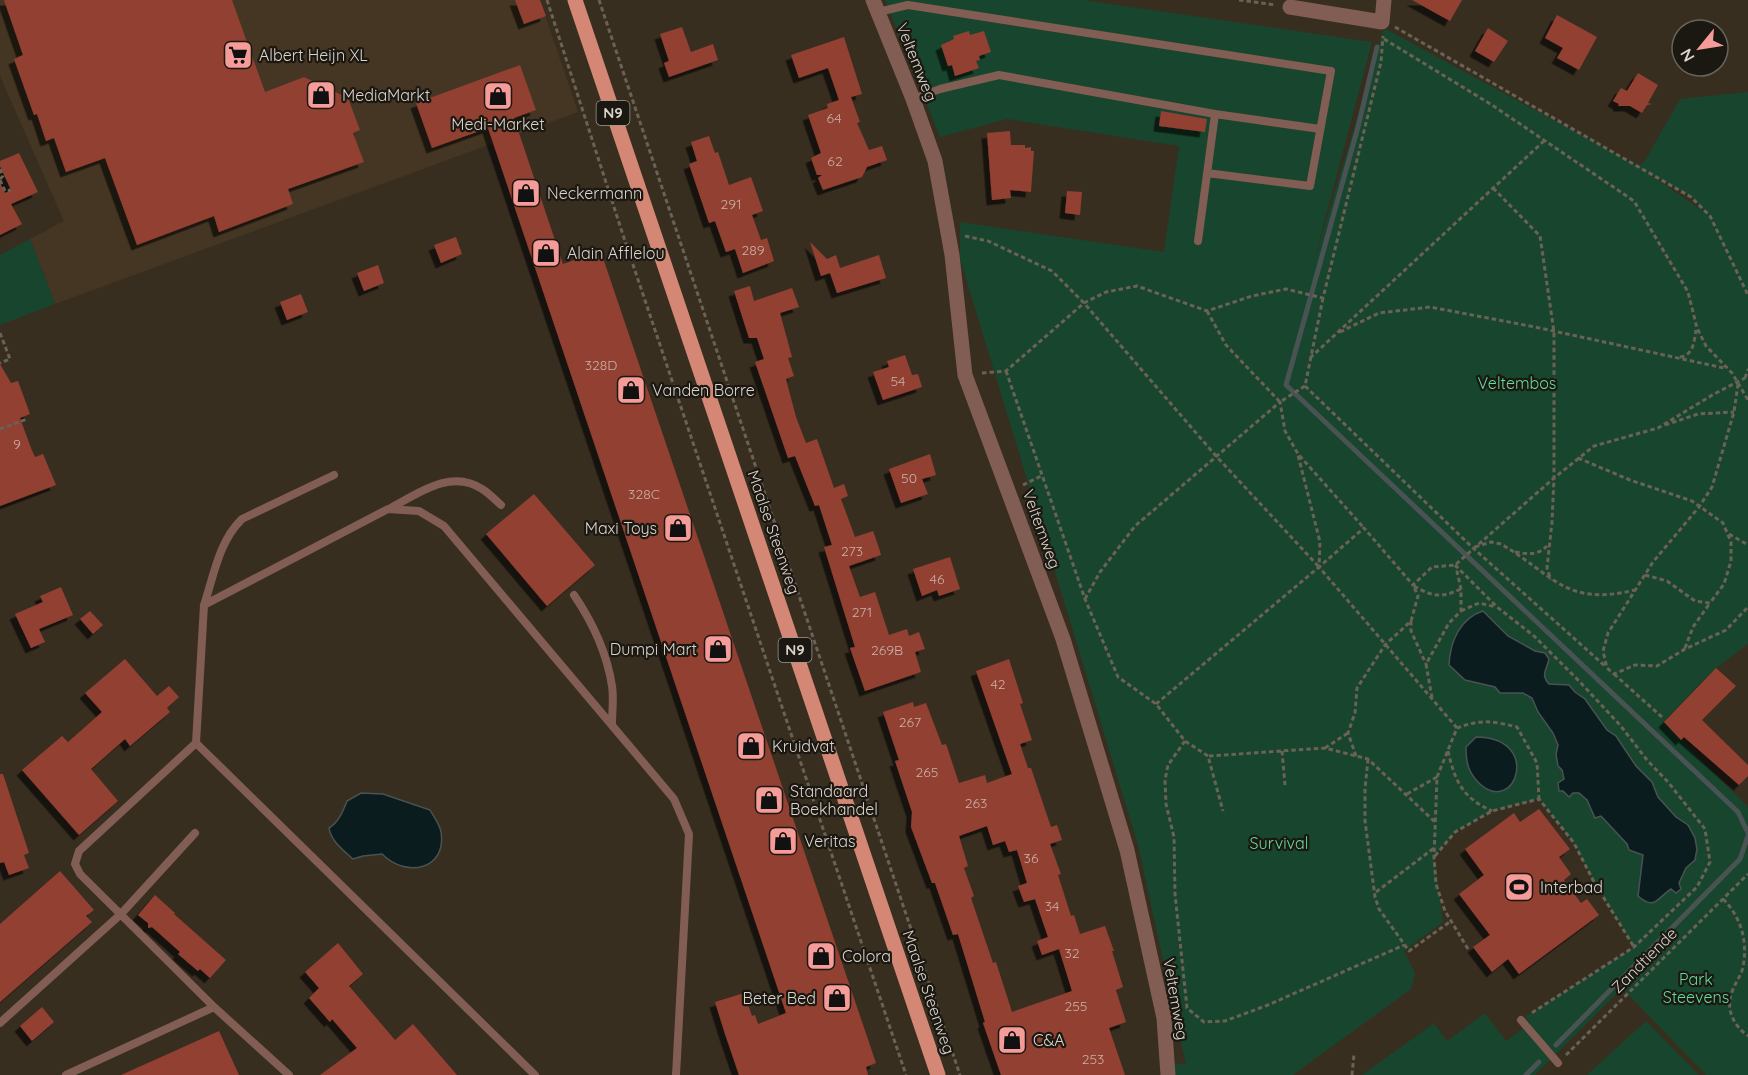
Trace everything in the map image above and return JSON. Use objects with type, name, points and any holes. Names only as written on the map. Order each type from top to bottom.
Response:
[{"type":"main road","name":"Maalse Steenweg","points":[[575,0],[938,1075]]},
{"type":"street","points":[[1290,7],[1382,22],[1384,0]]},
{"type":"street","name":"Veltemweg","points":[[876,6],[935,161],[952,255],[965,375],[1063,639],[1127,850],[1164,1018],[1168,1075]]},
{"type":"lane","points":[[876,6],[908,4],[1331,71],[1310,186],[1207,173]]},
{"type":"lane","points":[[913,99],[940,89],[999,75],[1215,114],[1320,129]]},
{"type":"lane","points":[[1198,241],[1215,114]]},
{"type":"lane","points":[[289,1075],[214,1007],[80,874],[75,864],[79,851],[196,743],[204,605],[225,539],[242,519],[334,475]]},
{"type":"lane","points":[[204,605],[439,483],[460,481],[481,488],[501,505]]},
{"type":"lane","points":[[388,509],[419,511],[444,526],[674,799],[689,834],[676,1075]]},
{"type":"lane","points":[[574,595],[588,615],[602,646],[612,688],[612,724]]},
{"type":"lane","points":[[196,743],[535,1075]]},
{"type":"lane","points":[[0,1023],[121,914],[195,833]]},
{"type":"lane","points":[[66,1075],[214,1007]]},
{"type":"lane","points":[[1521,1020],[1558,1063]]},
{"type":"path","points":[[547,0],[623,235],[906,1075]]},
{"type":"path","points":[[599,0],[960,1075]]},
{"type":"path","points":[[1239,0],[1290,7]]},
{"type":"path","points":[[1382,22],[1397,28],[1691,197],[1710,216],[1748,295]]},
{"type":"path","points":[[1305,386],[1323,298],[1381,62],[1383,38],[1545,140],[1634,201],[1688,292],[1696,328],[1706,346],[1739,382],[1748,400]]},
{"type":"path","points":[[1310,358],[1545,140]]},
{"type":"path","points":[[0,169],[3,176],[0,179],[5,191],[11,190]]},
{"type":"path","points":[[1493,188],[1540,236],[1554,332],[1554,478],[1547,568],[1551,580]]},
{"type":"path","points":[[948,231],[988,241],[1052,271],[1084,303],[1216,456],[1319,567],[1457,728]]},
{"type":"path","points":[[965,375],[1006,371],[1084,303],[1106,292],[1137,286],[1207,311],[1252,296],[1286,289],[1323,298]]},
{"type":"path","points":[[1340,332],[1379,313],[1430,307],[1726,368]]},
{"type":"path","points":[[1207,311],[1226,345],[1280,402],[1286,431],[1298,454],[1320,542],[1319,567]]},
{"type":"path","points":[[1677,358],[1686,356],[1693,347],[1696,328]]},
{"type":"path","points":[[0,333],[10,359],[0,363]]},
{"type":"path","points":[[1658,428],[1714,394],[1746,379],[1748,369]]},
{"type":"path","points":[[1006,371],[1084,599],[1118,676],[1156,704],[1185,741],[1208,756],[1325,748],[1368,759],[1435,822]]},
{"type":"path","points":[[1607,668],[1603,651],[1608,633],[1645,575],[1712,487],[1734,412],[1739,382]]},
{"type":"path","points":[[1084,599],[1135,526],[1280,402],[1305,386]]},
{"type":"path","points":[[1305,386],[1472,549],[1662,717]]},
{"type":"path","points":[[1413,585],[1432,567],[1455,565],[1594,446],[1698,414],[1734,412]]},
{"type":"path","points":[[0,429],[27,419]]},
{"type":"path","points":[[1298,454],[1413,585],[1418,596],[1411,621],[1411,631],[1426,664],[1432,699]]},
{"type":"path","points":[[1578,458],[1630,480],[1692,501],[1723,523],[1731,542],[1731,561],[1724,584],[1693,627],[1685,649]]},
{"type":"path","points":[[1009,492],[1043,476]]},
{"type":"path","points":[[1156,704],[1364,528]]},
{"type":"path","points":[[1728,533],[1748,545]]},
{"type":"path","points":[[1472,549],[1491,542],[1501,544],[1568,590],[1611,596],[1635,590]]},
{"type":"path","points":[[1514,552],[1530,555],[1541,552],[1549,545]]},
{"type":"path","points":[[1455,565],[1461,589],[1461,611]]},
{"type":"path","points":[[1455,565],[1497,607],[1534,636],[1579,681],[1620,725],[1706,828],[1710,862],[1697,887],[1634,947],[1521,1020]]},
{"type":"path","points":[[1645,575],[1667,581],[1695,601],[1710,603]]},
{"type":"path","points":[[1413,585],[1428,594],[1439,596],[1461,589]]},
{"type":"path","points":[[1426,664],[1449,623],[1461,611],[1479,603],[1497,607]]},
{"type":"path","points":[[1614,674],[1635,665],[1657,666],[1685,649],[1726,630],[1748,607]]},
{"type":"path","points":[[1325,748],[1348,733],[1355,713],[1357,688],[1385,645],[1411,621]]},
{"type":"path","points":[[1468,949],[1445,911],[1436,884],[1434,848],[1437,777],[1457,728],[1474,721],[1492,721],[1517,727],[1537,763],[1539,799],[1574,843],[1594,882],[1634,947]]},
{"type":"path","points":[[1348,733],[1356,756]]},
{"type":"path","points":[[1185,741],[1168,765],[1165,780],[1166,804],[1174,837],[1175,894],[1187,1008],[1204,1022],[1225,1021],[1268,1005],[1404,945]]},
{"type":"path","points":[[1448,750],[1453,773],[1466,795],[1477,804],[1492,811]]},
{"type":"path","points":[[1282,751],[1285,785]]},
{"type":"path","points":[[1208,756],[1223,811]]},
{"type":"path","points":[[1368,759],[1365,821],[1379,909],[1409,951],[1451,921]]},
{"type":"path","points":[[1407,794],[1437,777]]},
{"type":"path","points":[[1434,857],[1455,831],[1492,811],[1539,799]]},
{"type":"path","points":[[1375,892],[1434,848]]},
{"type":"path","name":"Zandtiende","points":[[1558,1063],[1748,874]]},
{"type":"path","points":[[1723,899],[1740,920],[1744,934],[1743,968],[1731,992],[1730,1007],[1738,1028],[1748,1036]]},
{"type":"path","points":[[1352,1075],[1354,1054]]},
{"type":"shaded area","points":[[0,0],[540,0],[578,112],[55,304],[30,239],[64,221],[0,76]]},
{"type":"shaded area","points":[[1483,611],[1508,636],[1535,651],[1545,653],[1549,659],[1545,675],[1546,681],[1549,684],[1569,685],[1585,699],[1607,730],[1616,736],[1636,766],[1652,782],[1658,797],[1676,817],[1688,825],[1695,838],[1697,849],[1695,860],[1686,868],[1679,883],[1681,889],[1676,893],[1671,889],[1652,903],[1638,896],[1643,855],[1629,850],[1627,844],[1601,816],[1595,818],[1587,800],[1579,793],[1573,793],[1569,797],[1563,791],[1559,791],[1558,783],[1564,779],[1562,770],[1558,766],[1556,754],[1558,745],[1532,698],[1523,693],[1500,693],[1495,687],[1465,680],[1449,665],[1454,640],[1462,625],[1475,614]]},
{"type":"shaded area","points":[[1476,737],[1497,740],[1510,749],[1516,760],[1516,772],[1512,783],[1504,790],[1493,791],[1480,784],[1470,771],[1466,747]]},
{"type":"shaded area","points":[[361,793],[383,794],[430,810],[441,832],[438,855],[432,862],[413,868],[392,862],[382,854],[353,859],[342,849],[332,837],[329,828],[338,819],[347,801]]},
{"type":"green space","name":"Veltembos","points":[[885,0],[1083,0],[1372,42],[1314,261],[1384,28],[1638,166],[1644,162],[1680,99],[1748,92],[1748,644],[1716,668],[1664,722],[1748,807],[1748,1075],[1706,1075],[1622,988],[1535,1075],[1362,1075],[1434,1023],[1447,1041],[1485,1013],[1506,1041],[1530,1024],[1525,1017],[1634,947],[1594,882],[1574,843],[1539,799],[1492,811],[1455,832],[1434,857],[1443,922],[1404,951],[1415,973],[1411,989],[1293,1075],[1173,1075],[1172,1067],[1175,1063],[1186,1065],[1138,845],[960,259],[960,222],[1164,252],[1179,146],[1007,119],[940,137]],"holes":[[[1649,174],[1691,197],[1706,213]],[[1489,615],[1508,636],[1535,651],[1548,667],[1544,676],[1549,684],[1569,685],[1585,699],[1607,730],[1616,736],[1636,766],[1652,782],[1658,797],[1676,817],[1688,825],[1695,860],[1686,869],[1679,883],[1654,903],[1639,897],[1643,855],[1627,844],[1601,816],[1595,818],[1587,800],[1579,793],[1562,791],[1564,779],[1558,745],[1532,698],[1524,693],[1500,693],[1495,687],[1449,665],[1452,645]]]},
{"type":"green space","points":[[30,239],[55,304],[0,325],[0,255]]},
{"type":"green space","points":[[1646,1021],[1699,1075],[1587,1075]]},
{"type":"building","points":[[4,0],[232,0],[265,92],[304,77],[348,98],[360,130],[353,133],[364,162],[288,189],[293,204],[219,232],[214,216],[137,245],[105,158],[66,172],[54,138],[46,141],[14,59],[23,55]]},
{"type":"building","points":[[515,0],[540,0],[546,16],[524,24]]},
{"type":"building","points":[[1412,0],[1462,0],[1450,21]]},
{"type":"building","points":[[1557,15],[1597,37],[1579,70],[1557,58],[1563,48],[1545,38]]},
{"type":"building","points":[[682,27],[691,52],[713,44],[718,60],[669,77],[664,63],[669,61],[660,34]]},
{"type":"building","points":[[1488,28],[1508,41],[1494,62],[1475,51]]},
{"type":"building","points":[[969,31],[970,35],[984,31],[991,52],[979,56],[980,60],[976,61],[979,68],[955,76],[952,65],[948,66],[941,45],[954,39],[953,36]]},
{"type":"building","points":[[844,37],[862,94],[851,97],[860,122],[857,123],[869,150],[882,146],[887,160],[867,167],[862,177],[823,190],[818,178],[822,175],[817,175],[811,158],[821,153],[808,115],[828,108],[827,104],[839,100],[828,68],[799,78],[791,55]]},
{"type":"building","points":[[520,65],[536,110],[514,118],[563,264],[594,253],[603,258],[876,1063],[866,1067],[868,1075],[739,1075],[715,1002],[744,993],[752,1016],[755,1015],[758,1024],[786,1013],[488,128],[432,148],[416,103]]},
{"type":"building","points":[[1638,73],[1658,85],[1648,103],[1652,104],[1647,105],[1642,113],[1630,106],[1618,106],[1619,104],[1613,101],[1621,88],[1627,91]]},
{"type":"building","points":[[1161,111],[1207,119],[1205,132],[1159,126]]},
{"type":"building","points":[[1010,131],[1011,145],[1025,145],[1025,148],[1031,147],[1031,151],[1034,151],[1031,192],[1010,190],[1011,198],[992,200],[987,133]]},
{"type":"building","points":[[709,136],[715,153],[718,152],[729,185],[751,177],[763,211],[752,215],[761,240],[767,238],[774,261],[743,273],[735,249],[726,252],[715,221],[709,223],[689,164],[697,161],[691,142]]},
{"type":"building","points":[[19,153],[38,192],[11,204],[22,224],[0,235],[0,183],[5,193],[11,190],[0,161]]},
{"type":"building","points":[[1067,191],[1082,192],[1080,215],[1065,213]]},
{"type":"building","points":[[456,237],[462,254],[441,263],[434,245]]},
{"type":"building","points":[[810,242],[827,259],[836,255],[840,268],[879,255],[886,278],[837,293],[830,273],[821,276]]},
{"type":"building","points":[[378,265],[384,283],[364,291],[357,273]]},
{"type":"building","points":[[750,286],[754,301],[792,288],[799,307],[780,313],[792,357],[788,358],[794,376],[786,379],[796,417],[806,443],[817,439],[834,488],[844,484],[848,496],[841,499],[855,537],[873,531],[878,545],[881,555],[849,566],[860,597],[875,592],[889,635],[907,629],[909,636],[919,632],[925,649],[915,652],[921,672],[865,691],[850,648],[855,647],[824,547],[832,545],[819,505],[815,506],[795,456],[788,458],[755,362],[764,359],[757,338],[749,338],[734,291]]},
{"type":"building","points":[[301,294],[308,312],[287,320],[280,302]]},
{"type":"building","points":[[905,355],[912,375],[918,374],[922,387],[883,400],[873,372],[889,367],[887,361]]},
{"type":"building","points":[[0,364],[11,383],[18,381],[30,414],[20,418],[35,457],[43,454],[56,485],[0,506]]},
{"type":"building","points":[[930,454],[936,475],[922,479],[928,494],[901,503],[889,469]]},
{"type":"building","points":[[534,494],[595,565],[547,606],[486,534]]},
{"type":"building","points":[[950,557],[960,589],[939,596],[937,590],[922,596],[913,569]]},
{"type":"building","points":[[61,587],[73,615],[39,629],[45,642],[31,648],[15,614],[43,602],[40,596]]},
{"type":"building","points":[[90,611],[103,625],[93,634],[80,619]]},
{"type":"building","points":[[125,659],[157,696],[169,686],[179,697],[167,708],[170,712],[130,746],[125,739],[91,769],[118,801],[79,835],[22,770],[62,736],[68,742],[102,712],[85,693]]},
{"type":"building","points":[[1009,659],[1032,740],[1020,744],[1028,768],[1031,768],[1051,827],[1057,825],[1062,840],[1050,844],[1061,874],[1058,875],[1071,916],[1074,915],[1080,934],[1105,926],[1114,951],[1112,951],[1123,987],[1116,990],[1126,1022],[1109,1028],[1125,1075],[1001,1075],[983,1023],[985,1022],[958,934],[953,935],[935,883],[932,883],[911,827],[912,812],[895,761],[899,760],[883,712],[913,702],[914,707],[926,703],[942,745],[946,744],[959,783],[985,775],[987,783],[1012,774],[976,671]],"holes":[[[987,826],[993,845],[1005,841],[1009,852],[1017,850],[1027,883],[1018,886],[1024,902],[1035,899],[1048,937],[1037,941],[1042,955],[1059,949],[1072,991],[1012,1012],[996,962],[993,963],[971,898],[974,896],[964,868],[968,866],[959,836]]]},
{"type":"building","points":[[1716,668],[1736,686],[1702,720],[1748,765],[1748,776],[1739,785],[1684,737],[1681,740],[1664,722]]},
{"type":"building","points":[[0,774],[3,774],[29,853],[24,855],[29,868],[9,875],[4,862],[0,863]]},
{"type":"building","name":"Interbad","points":[[1539,809],[1570,849],[1559,857],[1571,874],[1564,880],[1581,903],[1587,899],[1599,915],[1519,974],[1508,959],[1492,972],[1473,947],[1490,935],[1459,894],[1484,875],[1465,849],[1514,813],[1520,822]]},
{"type":"building","points":[[60,871],[94,910],[86,916],[92,922],[0,1002],[0,924]]},
{"type":"building","points":[[155,895],[226,960],[210,978],[178,954],[180,952],[152,927],[148,928],[148,923],[138,915]]},
{"type":"building","points":[[338,943],[363,974],[349,986],[395,1040],[413,1024],[457,1075],[320,1075],[357,1048],[332,1019],[330,1022],[309,998],[319,988],[305,972]]},
{"type":"building","points":[[42,1007],[54,1022],[32,1041],[20,1026]]},
{"type":"building","points":[[219,1031],[239,1075],[121,1075]]},
{"type":"waterway","points":[[1377,47],[1358,127],[1286,385],[1738,812],[1748,833]]},
{"type":"waterway","points":[[1556,1045],[1740,859],[1748,836]]},
{"type":"waterway","points":[[1526,1075],[1539,1062]]},
{"type":"place","name":"Albert Heijn XL","points":[[238,55]]},
{"type":"place","name":"MediaMarkt","points":[[321,95]]},
{"type":"place","name":"Medi-Market","points":[[498,96]]},
{"type":"place","name":"Neckermann","points":[[526,193]]},
{"type":"place","name":"Alain Afflelou","points":[[546,253]]},
{"type":"place","name":"Vanden Borre","points":[[631,390]]},
{"type":"place","name":"Maxi Toys","points":[[678,528]]},
{"type":"place","name":"Dumpi Mart","points":[[718,649]]},
{"type":"place","name":"Kruidvat","points":[[751,746]]},
{"type":"place","name":"Standaard Boekhandel","points":[[769,800]]},
{"type":"place","name":"Veritas","points":[[783,841]]},
{"type":"place","name":"Interbad","points":[[1519,887]]},
{"type":"place","name":"Colora","points":[[821,956]]},
{"type":"place","name":"Beter Bed","points":[[837,998]]},
{"type":"place","name":"C&A","points":[[1012,1040]]},
{"type":"park label","name":"Survival","points":[[1279,843]]},
{"type":"park label","name":"Park Steevens","points":[[1696,988]]}]
